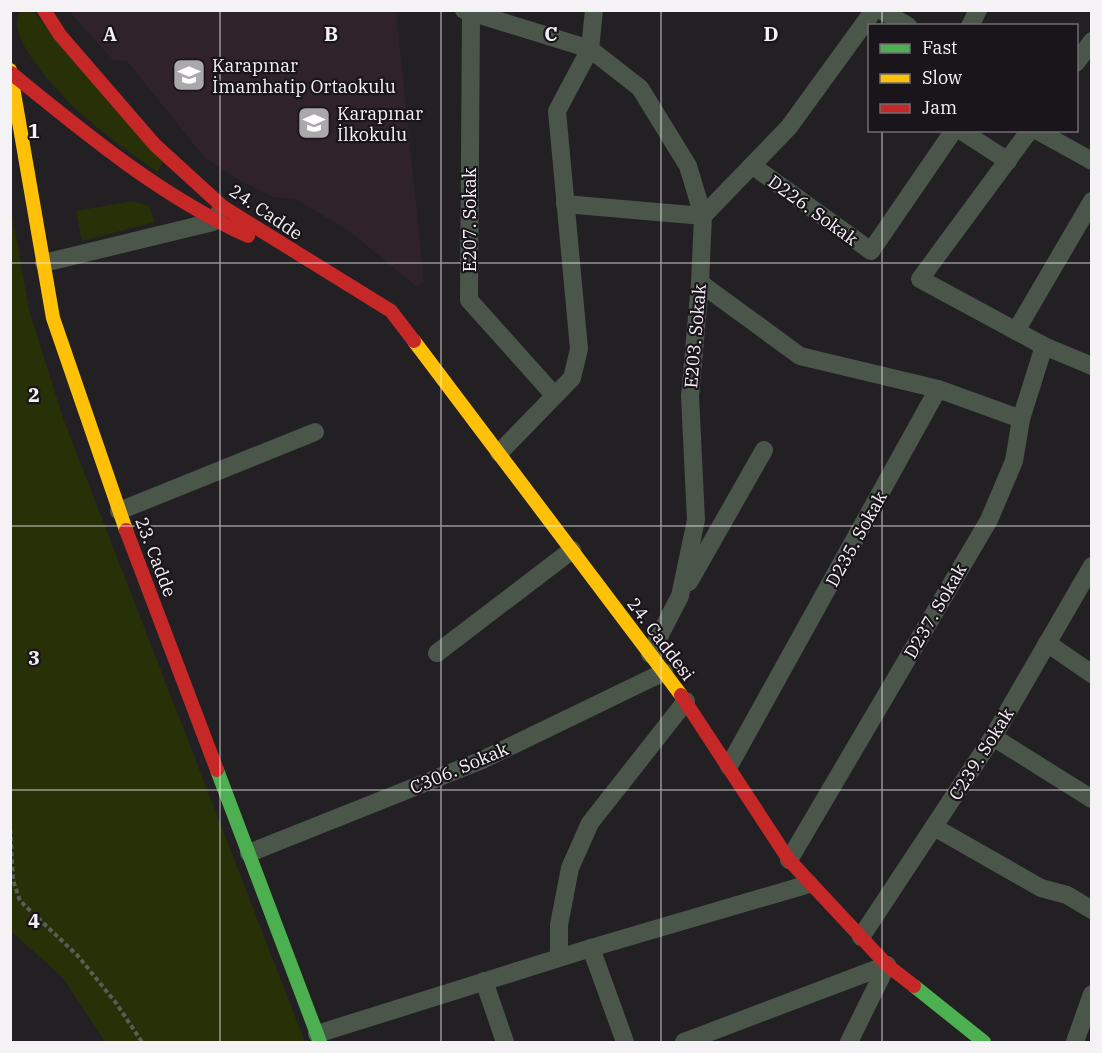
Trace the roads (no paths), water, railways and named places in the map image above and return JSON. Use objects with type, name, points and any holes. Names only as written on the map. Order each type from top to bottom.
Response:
[{"type":"street","name":"24. Cadde","points":[[44,10],[60,35],[218,214]]},
{"type":"street","points":[[499,453],[572,378],[579,349],[557,111],[590,49],[594,10]]},
{"type":"street","points":[[566,204],[703,216],[789,127],[874,10]]},
{"type":"street","points":[[881,10],[905,24]]},
{"type":"street","points":[[971,24],[978,10]]},
{"type":"street","points":[[467,12],[590,49]]},
{"type":"street","name":"E207. Sokak","points":[[467,12],[469,300],[554,395]]},
{"type":"street","points":[[1078,62],[1092,41]]},
{"type":"street","name":"E203. Sokak","points":[[590,49],[640,88],[688,166],[703,216],[700,283],[690,396],[696,520],[680,596],[650,654]]},
{"type":"street","name":"24. Cadde","points":[[11,71],[150,184],[218,214],[307,260]]},
{"type":"street","name":"23. Cadde","points":[[11,71],[45,263],[52,318],[120,511],[319,1038]]},
{"type":"street","name":"D226. Sokak","points":[[753,166],[871,251],[953,132]]},
{"type":"street","points":[[963,132],[1008,161]]},
{"type":"street","points":[[1029,132],[920,279],[1044,346],[1092,366]]},
{"type":"street","points":[[1040,132],[1092,161]]},
{"type":"street","points":[[1016,331],[1092,201]]},
{"type":"street","points":[[45,263],[218,214]]},
{"type":"street","name":"24. Caddesi","points":[[307,260],[391,311],[686,701],[789,860],[809,885],[887,965],[984,1042]]},
{"type":"street","points":[[700,283],[800,356],[938,389],[1021,419]]},
{"type":"street","name":"D237. Sokak","points":[[789,860],[989,520],[1014,461],[1021,419],[1044,346]]},
{"type":"street","name":"D235. Sokak","points":[[729,766],[938,389]]},
{"type":"street","points":[[120,511],[315,432]]},
{"type":"street","points":[[680,596],[764,450]]},
{"type":"street","points":[[437,653],[572,550]]},
{"type":"street","name":"C239. Sokak","points":[[861,937],[993,737],[1092,566]]},
{"type":"street","points":[[1047,643],[1092,674]]},
{"type":"street","name":"C306. Sokak","points":[[249,853],[480,761],[664,672]]},
{"type":"street","points":[[560,957],[559,925],[570,868],[590,823],[686,701]]},
{"type":"street","points":[[993,737],[1092,799]]},
{"type":"street","points":[[934,827],[1041,888],[1067,895],[1092,910]]},
{"type":"street","points":[[319,1038],[560,957],[809,885]]},
{"type":"street","points":[[591,948],[625,1042]]},
{"type":"street","points":[[684,1042],[723,1036],[887,965]]},
{"type":"street","points":[[849,1042],[887,965]]},
{"type":"street","points":[[484,981],[505,1042]]},
{"type":"street","points":[[1075,1042],[1092,994]]},
{"type":"place","name":"Karapınar İmamhatip Ortaokulu","points":[[189,75]]},
{"type":"place","name":"Karapınar İlkokulu","points":[[314,123]]}]
